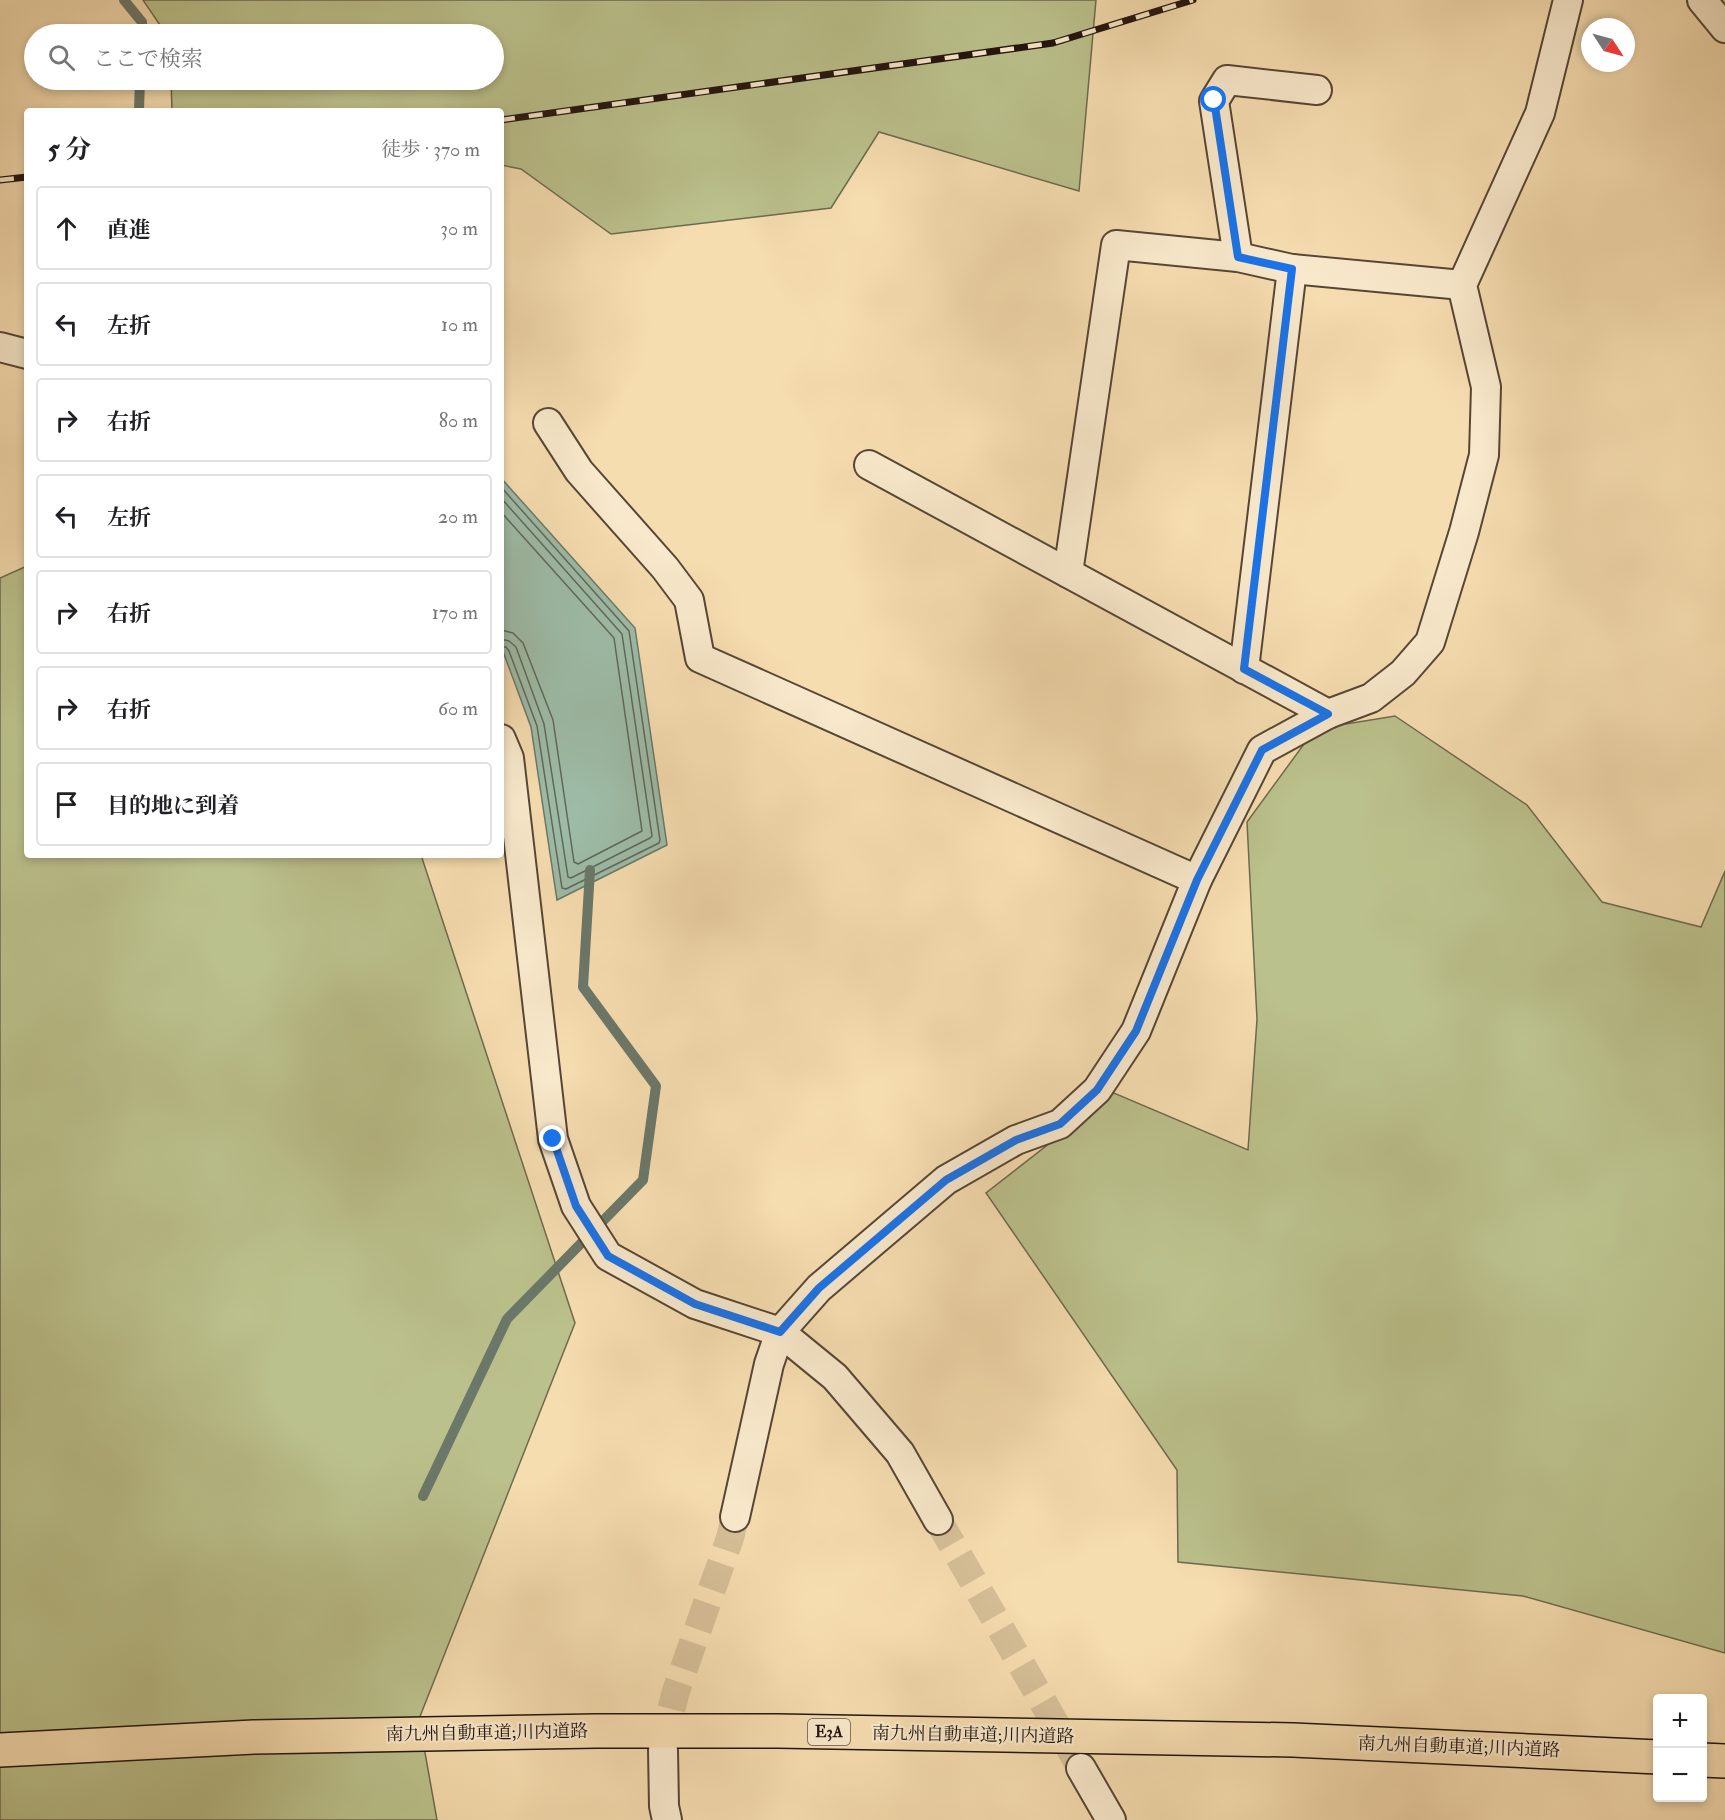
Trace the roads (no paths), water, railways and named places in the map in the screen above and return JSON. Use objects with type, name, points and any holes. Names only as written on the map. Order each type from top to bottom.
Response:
[{"type":"highway","name":"南九州自動車道;川内道路","points":[[0,1750],[265,1737],[596,1731],[777,1731],[1293,1740],[1653,1757]]},
{"type":"highway","points":[[1707,1760],[1725,1761]]},
{"type":"street","points":[[735,1517],[769,1364],[780,1332],[819,1288],[946,1180],[1016,1140],[1060,1124],[1097,1090],[1136,1031],[1197,880],[1262,750],[1328,714],[1371,698],[1403,673],[1430,642],[1464,532],[1484,455],[1486,387],[1462,285],[1540,113],[1568,0]]},
{"type":"street","points":[[1702,0],[1725,28]]},
{"type":"street","points":[[1238,257],[1214,100],[1227,80],[1317,90]]},
{"type":"street","points":[[1068,573],[1116,245],[1238,257],[1292,269],[1462,285]]},
{"type":"street","points":[[1244,669],[1292,269]]},
{"type":"street","points":[[0,347],[24,353]]},
{"type":"street","points":[[548,423],[579,471],[665,568],[689,600],[700,658],[1197,880]]},
{"type":"street","points":[[868,465],[1328,714]]},
{"type":"street","points":[[504,746],[509,758],[553,1139],[579,1212],[608,1256],[695,1304],[780,1332],[835,1377],[900,1453],[938,1520]]},
{"type":"street","points":[[663,1750],[664,1806],[667,1820]]},
{"type":"street","points":[[1081,1768],[1111,1820]]},
{"type":"water","points":[[504,481],[635,628],[667,845],[557,900],[531,727],[504,654]]},
{"type":"waterway","points":[[124,0],[142,24]]},
{"type":"waterway","points":[[139,108],[140,90]]},
{"type":"waterway","points":[[423,1496],[507,1319],[643,1180],[656,1086],[583,987],[590,870]]},
{"type":"tunnel","points":[[663,1750],[676,1691],[730,1538],[735,1517]]},
{"type":"tunnel","points":[[938,1520],[1081,1768]]},
{"type":"railway","points":[[504,120],[1053,43],[1193,0]]},
{"type":"railway","points":[[0,180],[24,177]]}]
